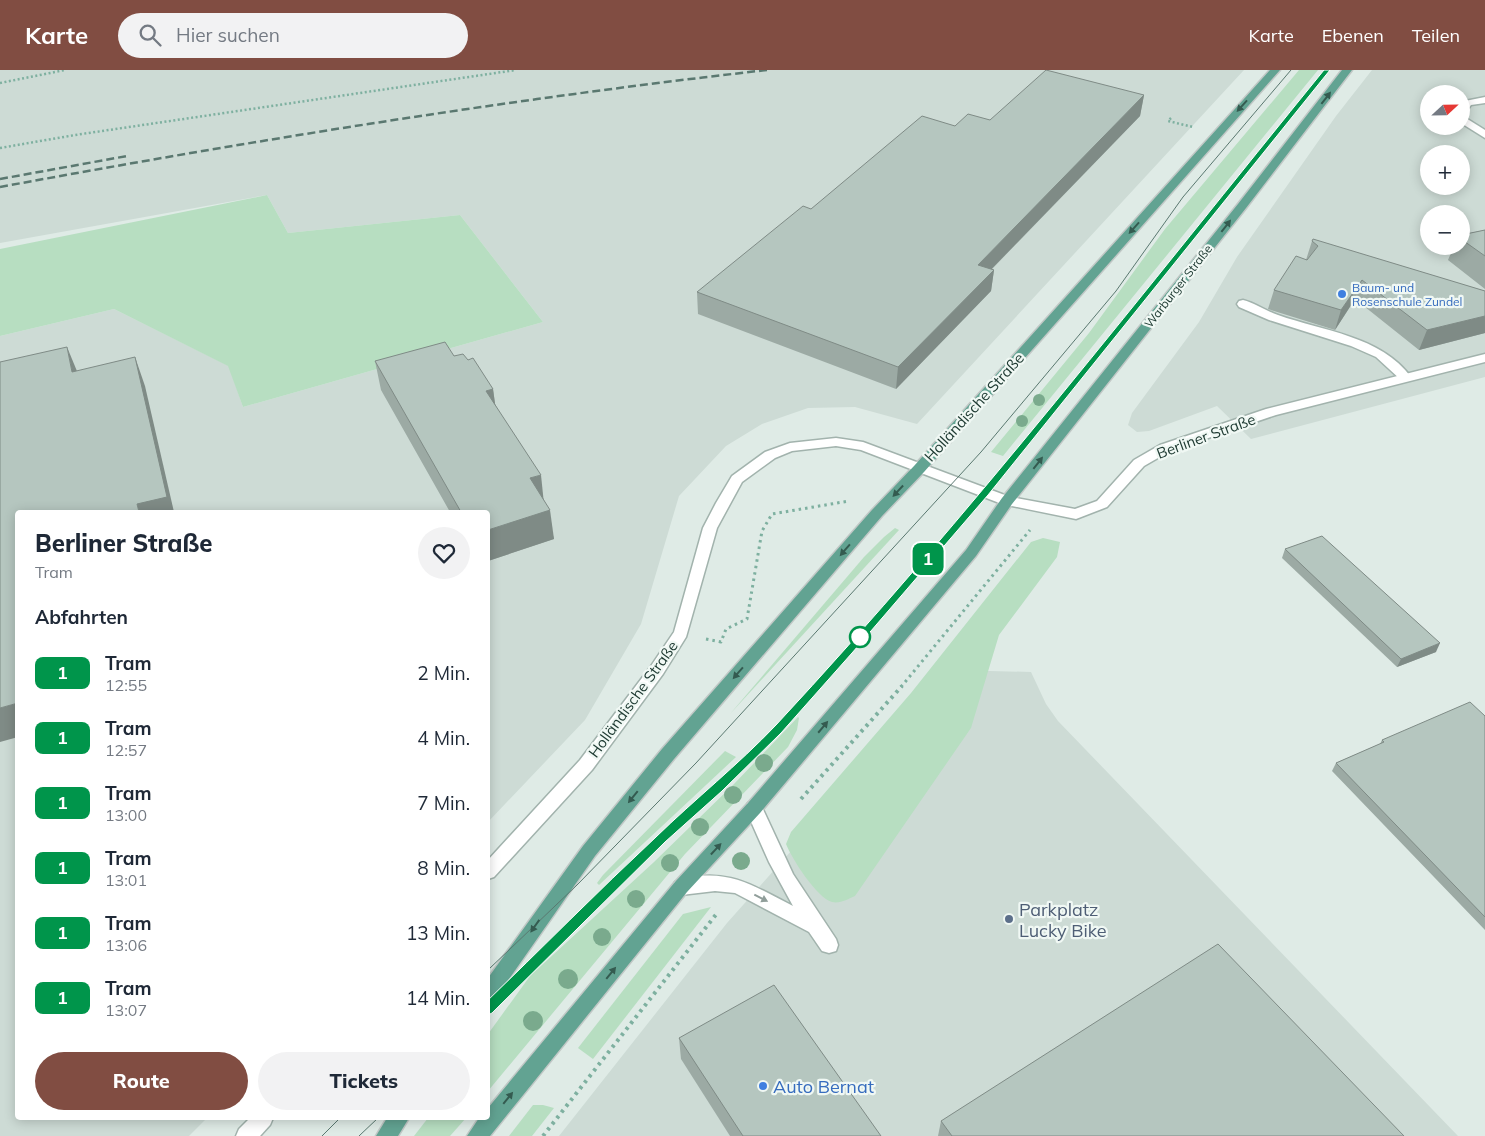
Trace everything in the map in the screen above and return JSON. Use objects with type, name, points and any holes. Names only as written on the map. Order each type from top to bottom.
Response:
[{"type":"main road","name":"Holländische Straße","points":[[918,469],[1275,70]]},
{"type":"main road","name":"Warburger Straße","points":[[1008,501],[1242,206],[1347,70]]},
{"type":"main road","points":[[490,990],[589,851],[656,769],[877,513],[918,469]]},
{"type":"main road","points":[[477,1136],[681,887],[754,808],[972,553],[1008,501]]},
{"type":"main road","points":[[386,1136],[398,1120]]},
{"type":"street","points":[[1470,103],[1485,100]]},
{"type":"street","points":[[1470,124],[1485,135]]},
{"type":"street","points":[[1243,304],[1273,317],[1355,343],[1380,354],[1405,377]]},
{"type":"street","name":"Berliner Straße","points":[[918,469],[1008,501],[1076,514],[1102,504],[1139,463],[1165,448],[1242,420],[1485,358]]},
{"type":"street","name":"Holländische Straße","points":[[490,870],[586,765],[657,670],[681,633],[710,528],[737,479],[770,456],[790,447],[836,442],[863,446],[918,469]]},
{"type":"street","points":[[754,808],[782,871],[829,946]]},
{"type":"street","points":[[681,887],[715,883],[738,886],[815,926]]},
{"type":"street","points":[[246,1136],[261,1120]]},
{"type":"path","points":[[0,83],[65,70]]},
{"type":"path","points":[[0,148],[114,129],[516,70]]},
{"type":"path","points":[[681,633],[720,642],[726,629],[747,619],[762,531],[772,514],[849,501]]},
{"type":"shaded area","points":[[0,70],[1244,70],[917,424],[855,407],[808,408],[762,424],[726,446],[679,496],[641,624],[585,720],[490,820],[490,510],[15,510],[15,1120],[205,1120],[189,1136],[0,1136],[0,336],[114,309],[229,366],[243,407],[543,322],[460,215],[288,233],[267,195],[0,243]]},
{"type":"shaded area","points":[[1372,70],[1485,70],[1485,377],[1251,439],[1217,406],[1149,431],[1137,432],[1128,425],[1132,413],[1199,322],[1237,257],[1336,116]]},
{"type":"shaded area","points":[[952,670],[1031,672],[1046,704],[1058,721],[1458,1136],[559,1136],[727,923]]},
{"type":"green space","points":[[1299,70],[1318,70],[1003,456],[991,452],[1089,333],[1165,229]]},
{"type":"green space","points":[[267,195],[288,233],[460,215],[543,322],[243,407],[228,366],[114,309],[0,336],[0,249]]},
{"type":"green space","points":[[895,528],[899,530],[730,714],[864,557]]},
{"type":"green space","points":[[1043,538],[1060,542],[1057,557],[999,635],[971,728],[855,896],[838,902],[826,899],[812,886],[789,851],[786,844],[791,832],[911,693],[1031,542]]},
{"type":"green space","points":[[798,717],[797,730],[788,747],[685,854],[490,1089],[490,1031],[530,976],[654,862],[734,784]]},
{"type":"green space","points":[[725,751],[736,757],[599,885],[597,883],[603,875]]},
{"type":"green space","points":[[711,907],[593,1059],[578,1048],[683,914]]},
{"type":"green space","points":[[533,1105],[554,1108],[532,1136],[509,1136]]},
{"type":"green space","points":[[426,1120],[464,1120],[450,1136],[414,1136]]},
{"type":"building","points":[[1046,70],[1144,95],[978,265],[994,270],[898,367],[697,292],[803,206],[811,209],[922,116],[955,126],[968,114],[990,120]]},
{"type":"building","points":[[1485,230],[1485,256],[1470,245],[1470,233]]},
{"type":"building","points":[[1313,239],[1485,291],[1485,316],[1427,330],[1362,280],[1341,310],[1274,290],[1296,256],[1307,260],[1318,246],[1312,241]]},
{"type":"building","points":[[445,342],[454,356],[463,354],[468,360],[473,358],[493,389],[486,391],[541,475],[530,478],[550,510],[490,529],[490,510],[460,510],[375,361]]},
{"type":"building","points":[[67,347],[72,372],[135,357],[167,497],[137,504],[138,510],[15,510],[15,704],[0,708],[0,362]]},
{"type":"building","points":[[1322,536],[1440,643],[1401,659],[1285,549]]},
{"type":"building","points":[[1470,702],[1485,716],[1485,917],[1336,763],[1384,742],[1382,740]]},
{"type":"building","points":[[1218,944],[1404,1136],[952,1136],[941,1121]]},
{"type":"building","name":"Auto Bernat","points":[[774,985],[881,1136],[743,1136],[679,1038]]},
{"type":"tram line","points":[[490,968],[577,885],[696,763],[981,452],[1116,291],[1183,197],[1291,70]]},
{"type":"tram line","points":[[490,1007],[638,861],[766,742],[852,648],[991,486],[1327,70]]},
{"type":"tram line","name":"1","points":[[490,1007],[661,839],[718,788],[777,730],[848,651],[985,493],[1098,350],[1327,70]]},
{"type":"tram line","points":[[322,1136],[338,1120]]},
{"type":"tram line","points":[[359,1136],[376,1120]]},
{"type":"railway","points":[[0,187],[191,153],[479,107],[767,70]]},
{"type":"railway","points":[[0,179],[127,156]]},
{"type":"place","name":"Baum- und Rosenschule Zundel","points":[[1342,294]]},
{"type":"place","name":"Parkplatz Lucky Bike","points":[[1009,919]]},
{"type":"place","name":"Auto Bernat","points":[[763,1086]]}]
